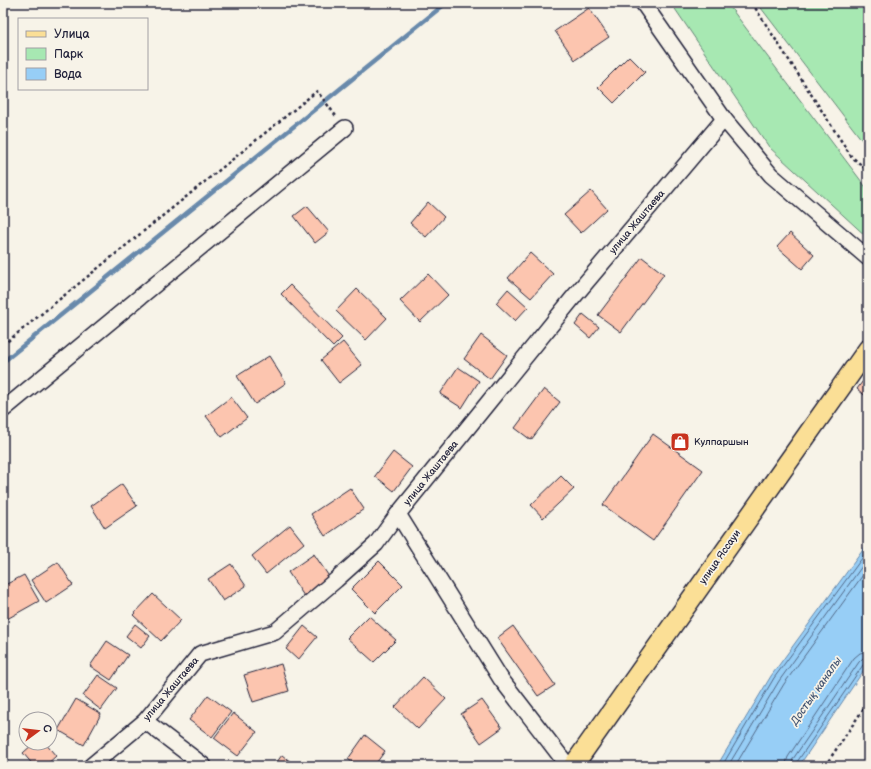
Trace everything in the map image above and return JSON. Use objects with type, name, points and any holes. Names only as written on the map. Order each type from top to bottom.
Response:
[{"type":"main road","name":"улица Яссауи","points":[[573,766],[868,349]]},
{"type":"street","points":[[643,3],[724,119],[771,175],[868,258]]},
{"type":"street","name":"улица Жаштаева","points":[[91,766],[145,721],[200,654],[275,632],[376,544],[398,514],[572,299],[724,119]]},
{"type":"street","points":[[3,410],[342,124]]},
{"type":"street","points":[[398,514],[501,679],[568,766]]},
{"type":"street","points":[[145,721],[204,766]]},
{"type":"path","points":[[752,3],[851,156],[868,171]]},
{"type":"path","points":[[3,345],[317,91],[342,124]]},
{"type":"path","points":[[825,766],[868,702]]},
{"type":"green space","points":[[671,3],[727,3],[868,190],[868,238],[769,147]]},
{"type":"green space","points":[[868,3],[868,148],[758,4]]},
{"type":"water","name":"Достық каналы","points":[[868,543],[868,664],[799,766],[717,766],[771,676]]},
{"type":"building","points":[[589,8],[609,37],[575,60],[555,31]]},
{"type":"building","points":[[629,56],[645,72],[614,103],[598,87]]},
{"type":"building","points":[[591,191],[607,209],[581,233],[564,215]]},
{"type":"building","points":[[428,202],[444,217],[426,237],[410,223]]},
{"type":"building","points":[[307,206],[329,232],[315,243],[294,216]]},
{"type":"building","points":[[790,233],[814,255],[802,269],[777,247]]},
{"type":"building","points":[[530,253],[553,274],[531,298],[508,278]]},
{"type":"building","points":[[642,257],[664,274],[621,332],[598,315]]},
{"type":"building","points":[[428,274],[448,295],[420,322],[400,301]]},
{"type":"building","points":[[290,285],[342,338],[333,347],[281,294]]},
{"type":"building","points":[[357,289],[387,318],[366,340],[336,311]]},
{"type":"building","points":[[508,289],[528,307],[515,321],[496,303]]},
{"type":"building","points":[[583,314],[599,327],[590,338],[575,325]]},
{"type":"building","points":[[481,335],[507,355],[490,379],[464,359]]},
{"type":"building","points":[[343,342],[362,365],[339,383],[321,360]]},
{"type":"building","points":[[269,356],[286,383],[255,404],[237,376]]},
{"type":"building","points":[[458,367],[479,381],[462,408],[440,394]]},
{"type":"building","points":[[868,374],[868,398],[857,389]]},
{"type":"building","points":[[544,389],[560,402],[531,440],[515,428]]},
{"type":"building","points":[[231,397],[247,418],[222,437],[206,416]]},
{"type":"building","points":[[653,434],[703,470],[653,541],[603,505]]},
{"type":"building","points":[[393,452],[412,467],[394,491],[375,476]]},
{"type":"building","points":[[561,476],[574,489],[543,518],[531,505]]},
{"type":"building","points":[[122,484],[137,506],[105,528],[91,506]]},
{"type":"building","points":[[350,488],[364,509],[325,536],[311,514]]},
{"type":"building","points":[[290,525],[304,543],[266,574],[252,556]]},
{"type":"building","points":[[314,554],[330,578],[304,596],[288,572]]},
{"type":"building","points":[[379,561],[403,585],[375,613],[351,589]]},
{"type":"building","points":[[58,562],[73,585],[46,603],[31,580]]},
{"type":"building","points":[[231,564],[246,586],[223,601],[208,579]]},
{"type":"building","points":[[24,575],[39,601],[7,619],[3,613],[3,586]]},
{"type":"building","points":[[153,594],[181,620],[161,641],[133,615]]},
{"type":"building","points":[[369,616],[396,640],[374,662],[347,638]]},
{"type":"building","points":[[135,624],[150,636],[141,648],[126,636]]},
{"type":"building","points":[[304,626],[317,637],[298,660],[286,649]]},
{"type":"building","points":[[513,626],[555,685],[538,696],[497,638]]},
{"type":"building","points":[[107,641],[128,655],[111,680],[90,666]]},
{"type":"building","points":[[281,664],[289,691],[253,702],[244,675]]},
{"type":"building","points":[[98,675],[117,688],[101,710],[83,696]]},
{"type":"building","points":[[423,677],[446,699],[418,729],[395,707]]},
{"type":"building","points":[[208,695],[231,712],[212,737],[189,720]]},
{"type":"building","points":[[76,699],[101,714],[84,745],[58,730]]},
{"type":"building","points":[[482,700],[502,728],[481,743],[461,714]]},
{"type":"building","points":[[233,713],[257,732],[238,756],[214,738]]},
{"type":"building","points":[[365,735],[385,751],[374,766],[357,766],[348,759]]},
{"type":"building","points":[[25,751],[52,751],[56,756],[45,766],[34,766],[23,753]]},
{"type":"building","points":[[282,755],[296,766],[274,766]]},
{"type":"building","points":[[122,761],[126,766],[115,766]]},
{"type":"waterway","points":[[3,362],[446,3]]},
{"type":"place","name":"Кулпаршын","points":[[680,442]]}]
